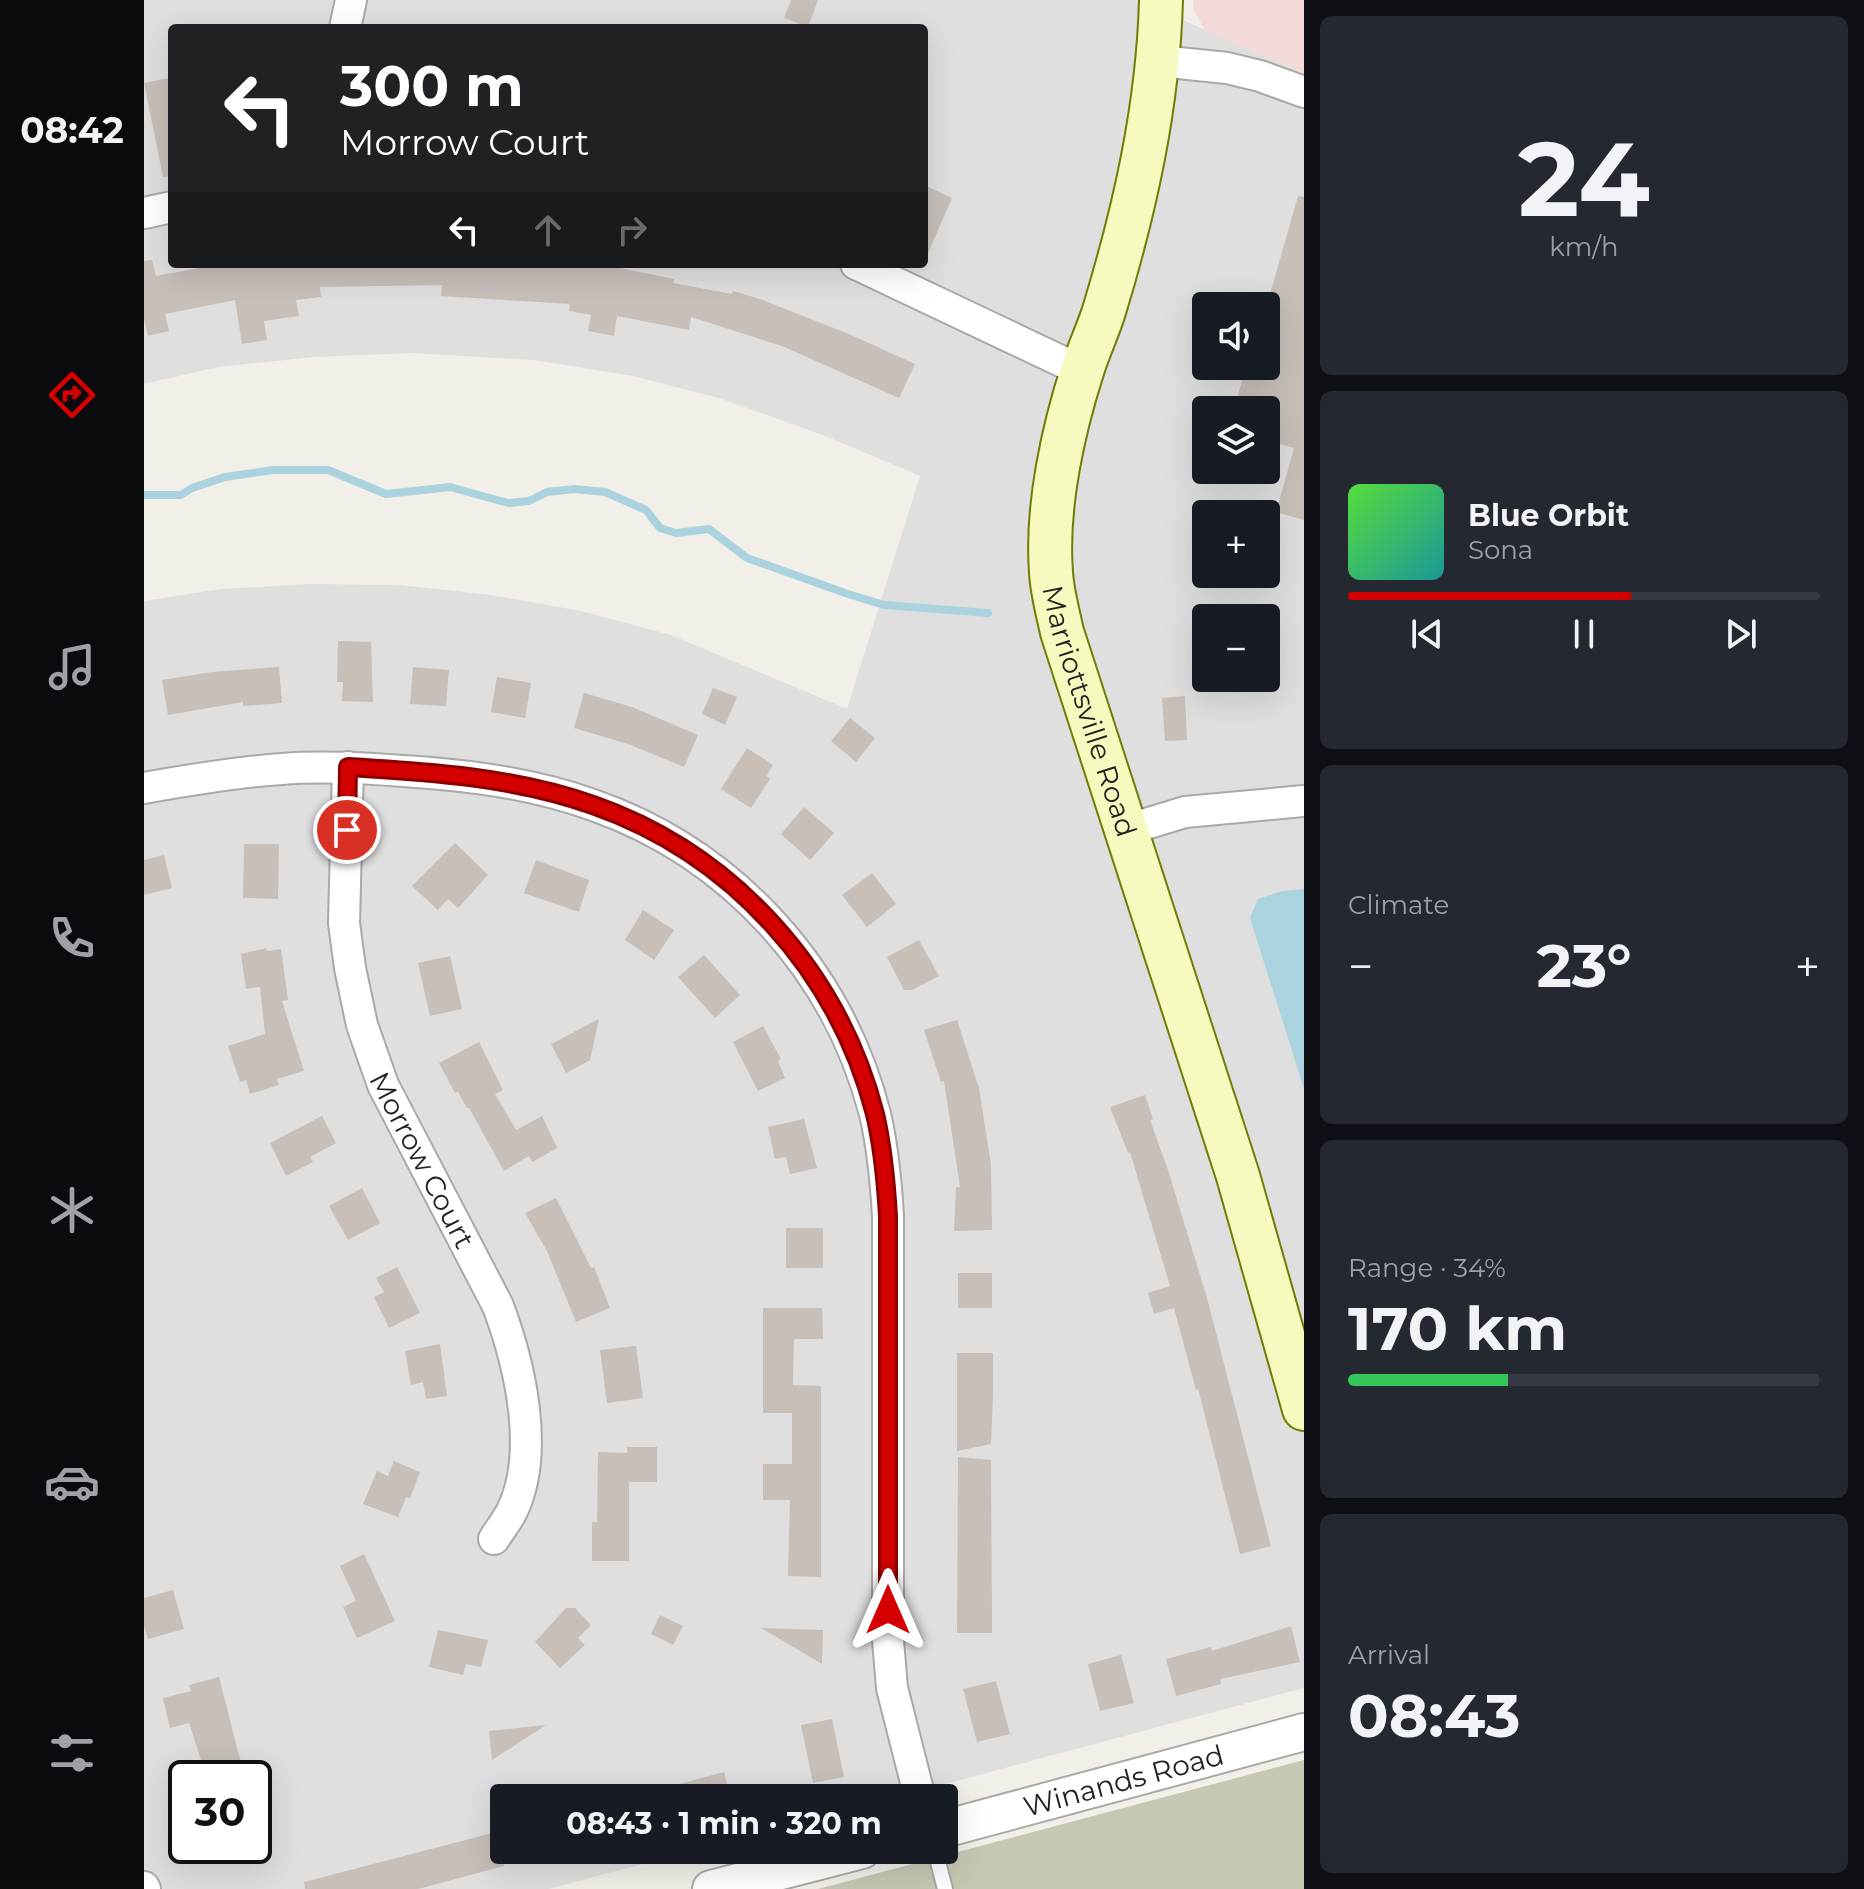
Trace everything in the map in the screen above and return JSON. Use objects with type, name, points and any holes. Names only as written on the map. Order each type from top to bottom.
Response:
[{"type":"main road","name":"Marriottsville Road","points":[[1161,0],[1159,61],[1146,152],[1103,312],[1082,371],[1058,468],[1050,524],[1051,574],[1062,632],[1238,1176],[1304,1409]]},
{"type":"street","points":[[346,24],[351,0]]},
{"type":"street","points":[[1159,61],[1227,68],[1304,92]]},
{"type":"street","points":[[144,213],[168,208]]},
{"type":"street","points":[[864,268],[1082,371]]},
{"type":"street","points":[[144,788],[281,769],[348,767],[452,774],[531,788],[592,805],[648,828],[700,858],[740,890],[782,934],[839,1017],[875,1115],[884,1164],[888,1216],[888,1640],[892,1688],[916,1784]]},
{"type":"street","name":"Morrow Court","points":[[348,767],[344,923],[362,1025],[383,1085],[498,1306],[512,1343],[522,1390],[525,1446],[522,1479],[512,1512],[494,1539]]},
{"type":"street","points":[[1126,830],[1185,812],[1304,801]]},
{"type":"street","name":"Winands Road","points":[[958,1825],[1304,1732]]},
{"type":"street","points":[[711,1889],[808,1864]]},
{"type":"lane","points":[[939,1864],[945,1889]]},
{"type":"shaded area","points":[[144,0],[1137,0],[1304,73],[1304,1688],[945,1784],[490,1784],[490,1864],[643,1864],[548,1889],[144,1889],[144,601],[221,589],[309,584],[399,585],[492,595],[581,611],[671,635],[847,709],[920,476],[828,437],[722,399],[633,376],[533,360],[412,353],[314,357],[219,367],[144,384]]},
{"type":"shaded area","points":[[1193,0],[1304,0],[1304,73],[1205,31],[1194,10]]},
{"type":"shaded area","points":[[1304,1760],[1304,1889],[818,1889],[912,1864],[958,1864],[958,1852]]},
{"type":"water","points":[[1304,889],[1304,1089],[1250,918],[1258,899],[1282,891]]},
{"type":"building","points":[[791,0],[818,0],[809,24],[784,18]]},
{"type":"building","points":[[168,78],[168,176],[163,177],[144,83]]},
{"type":"building","points":[[928,187],[952,198],[928,253]]},
{"type":"building","points":[[1298,196],[1304,197],[1304,520],[1280,513],[1279,500],[1294,448],[1280,444],[1280,396],[1238,396],[1242,380],[1280,380],[1280,292],[1271,292]]},
{"type":"building","points":[[152,260],[156,276],[199,268],[620,268],[674,279],[673,283],[732,294],[733,291],[760,299],[915,364],[899,398],[782,346],[691,317],[689,330],[617,316],[614,336],[588,331],[591,315],[569,311],[570,304],[441,296],[442,285],[320,287],[321,297],[296,300],[299,316],[264,321],[267,340],[242,344],[235,300],[165,314],[169,331],[148,336],[144,319],[144,261]]},
{"type":"building","points":[[338,641],[371,642],[373,702],[342,701],[343,682],[337,682]]},
{"type":"building","points":[[279,667],[282,703],[243,706],[243,702],[168,715],[162,680],[212,672]]},
{"type":"building","points":[[413,667],[449,670],[446,706],[410,704]]},
{"type":"building","points":[[497,677],[531,683],[525,718],[491,712]]},
{"type":"building","points":[[713,688],[737,697],[725,725],[702,714]]},
{"type":"building","points":[[584,693],[632,707],[698,735],[684,767],[628,744],[574,728]]},
{"type":"building","points":[[1185,696],[1187,740],[1165,741],[1162,698]]},
{"type":"building","points":[[850,718],[875,738],[856,762],[831,741]]},
{"type":"building","points":[[747,748],[773,765],[766,776],[770,779],[751,808],[721,789]]},
{"type":"building","points":[[804,807],[834,833],[810,860],[781,834]]},
{"type":"building","points":[[455,843],[488,875],[458,908],[448,899],[438,910],[412,886]]},
{"type":"building","points":[[244,844],[279,844],[278,899],[243,898]]},
{"type":"building","points":[[164,855],[172,888],[144,895],[144,860]]},
{"type":"building","points":[[536,860],[589,880],[579,912],[524,893]]},
{"type":"building","points":[[872,873],[896,904],[867,927],[842,895]]},
{"type":"building","points":[[643,910],[674,930],[654,960],[625,940]]},
{"type":"building","points":[[919,940],[939,976],[912,990],[904,990],[887,957]]},
{"type":"building","points":[[266,948],[267,951],[281,949],[288,1000],[282,1001],[304,1071],[277,1079],[279,1085],[250,1094],[246,1080],[240,1082],[228,1046],[265,1034],[260,987],[246,989],[241,954]]},
{"type":"building","points":[[704,955],[740,995],[715,1018],[678,977]]},
{"type":"building","points":[[450,956],[462,1009],[430,1016],[418,963]]},
{"type":"building","points":[[599,1019],[590,1060],[566,1073],[551,1044]]},
{"type":"building","points":[[957,1020],[979,1088],[991,1165],[992,1230],[954,1231],[956,1187],[960,1187],[944,1081],[941,1082],[924,1030]]},
{"type":"building","points":[[763,1026],[781,1059],[778,1061],[785,1078],[758,1091],[733,1042]]},
{"type":"building","points":[[479,1042],[503,1090],[495,1094],[516,1130],[542,1116],[557,1148],[532,1162],[529,1156],[504,1171],[469,1108],[458,1092],[455,1093],[439,1063]]},
{"type":"building","points":[[1145,1095],[1153,1119],[1150,1120],[1207,1298],[1271,1546],[1240,1554],[1174,1308],[1154,1314],[1148,1293],[1170,1286],[1130,1152],[1110,1107]]},
{"type":"building","points":[[322,1116],[336,1143],[310,1157],[313,1162],[286,1176],[270,1143]]},
{"type":"building","points":[[804,1119],[817,1168],[790,1174],[786,1157],[775,1159],[768,1127]]},
{"type":"building","points":[[362,1188],[380,1223],[348,1240],[329,1206]]},
{"type":"building","points":[[556,1198],[591,1268],[594,1267],[610,1308],[576,1322],[547,1251],[525,1213]]},
{"type":"building","points":[[786,1228],[823,1228],[823,1268],[786,1268]]},
{"type":"building","points":[[397,1267],[420,1313],[389,1328],[374,1297],[384,1292],[376,1278]]},
{"type":"building","points":[[958,1273],[992,1273],[992,1308],[958,1308]]},
{"type":"building","points":[[763,1308],[822,1308],[823,1339],[794,1339],[793,1380],[793,1385],[821,1386],[821,1577],[788,1576],[790,1500],[763,1500],[763,1464],[792,1464],[792,1413],[763,1413]]},
{"type":"building","points":[[440,1344],[447,1396],[426,1399],[423,1382],[411,1385],[405,1351]]},
{"type":"building","points":[[636,1346],[643,1398],[607,1403],[600,1350]]},
{"type":"building","points":[[957,1353],[993,1353],[993,1396],[991,1444],[957,1451]]},
{"type":"building","points":[[627,1447],[657,1447],[657,1482],[629,1482],[629,1561],[592,1561],[592,1522],[597,1522],[598,1452],[627,1453]]},
{"type":"building","points":[[958,1457],[991,1460],[992,1633],[957,1633]]},
{"type":"building","points":[[394,1461],[420,1472],[410,1498],[406,1497],[398,1517],[363,1504],[377,1471],[388,1476]]},
{"type":"building","points":[[364,1554],[395,1621],[357,1638],[343,1607],[356,1601],[340,1566]]},
{"type":"building","points":[[173,1590],[184,1629],[148,1639],[144,1626],[144,1598]]},
{"type":"building","points":[[566,1608],[575,1608],[591,1625],[578,1638],[585,1645],[560,1668],[535,1642]]},
{"type":"building","points":[[660,1615],[683,1626],[673,1645],[651,1634]]},
{"type":"building","points":[[1291,1626],[1300,1662],[1220,1679],[1221,1684],[1176,1696],[1166,1659],[1211,1647],[1212,1651]]},
{"type":"building","points":[[761,1628],[823,1630],[822,1664]]},
{"type":"building","points":[[438,1630],[488,1640],[481,1667],[466,1664],[463,1675],[429,1667]]},
{"type":"building","points":[[1121,1655],[1134,1703],[1100,1711],[1088,1664]]},
{"type":"building","points":[[219,1677],[241,1760],[201,1760],[189,1723],[170,1728],[163,1698],[191,1691],[189,1685]]},
{"type":"building","points":[[996,1681],[1010,1734],[977,1742],[963,1689]]},
{"type":"building","points":[[832,1719],[844,1777],[813,1783],[801,1725]]},
{"type":"building","points":[[546,1725],[492,1760],[489,1731]]},
{"type":"building","points":[[724,1772],[727,1784],[680,1784]]},
{"type":"building","points":[[490,1834],[490,1864],[504,1864],[418,1889],[305,1889],[304,1882]]},
{"type":"waterway","points":[[144,495],[181,495],[225,477],[273,470],[328,470],[386,494],[450,487],[508,503],[529,501],[547,492],[575,489],[605,492],[646,510],[660,528],[676,533],[709,529],[747,558],[848,594],[884,605],[988,613]]},
{"type":"route","points":[[347,830],[348,767],[452,774],[531,788],[592,805],[648,828],[700,858],[740,890],[782,934],[813,976],[839,1017],[859,1064],[875,1115],[884,1164],[888,1216],[888,1610]]}]
